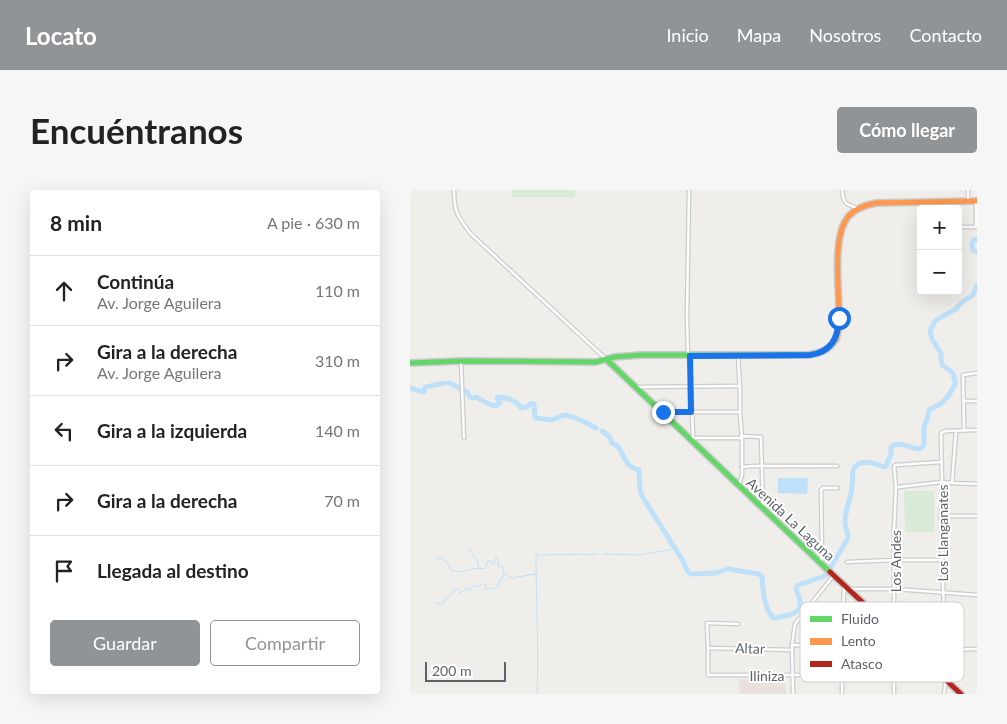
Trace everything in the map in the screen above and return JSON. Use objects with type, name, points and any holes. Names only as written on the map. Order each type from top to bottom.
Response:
[{"type":"street","points":[[454,190],[457,216],[471,234],[607,360]]},
{"type":"street","points":[[689,190],[686,317],[692,439],[761,436],[763,508]]},
{"type":"street","points":[[842,190],[846,204],[857,208]]},
{"type":"street","points":[[968,190],[968,202]]},
{"type":"street","points":[[410,362],[596,362],[614,357],[641,355],[738,356],[818,354],[826,350],[835,340],[839,327],[840,236],[841,230],[850,214],[857,208],[876,203],[977,201],[976,227],[962,227]]},
{"type":"street","points":[[738,356],[742,467],[740,486]]},
{"type":"street","name":"Avenida La Laguna","points":[[607,360],[864,602]]},
{"type":"street","points":[[461,362],[464,438]]},
{"type":"street","points":[[964,430],[963,375],[977,373]]},
{"type":"street","points":[[635,386],[740,386]]},
{"type":"street","points":[[964,401],[977,401]]},
{"type":"street","points":[[663,412],[740,412]]},
{"type":"street","points":[[952,483],[956,431],[977,430]]},
{"type":"street","name":"Los Llanganates","points":[[943,602],[941,433],[956,431]]},
{"type":"street","name":"Los Andes","points":[[895,602],[894,530],[896,488],[894,465],[941,462]]},
{"type":"street","points":[[742,467],[837,466]]},
{"type":"street","points":[[896,488],[942,482],[977,484]]},
{"type":"street","points":[[823,564],[822,490],[823,488],[838,488]]},
{"type":"street","points":[[941,516],[977,516]]},
{"type":"street","points":[[847,562],[942,560]]},
{"type":"street","points":[[812,602],[833,574]]},
{"type":"street","points":[[843,602],[844,584]]},
{"type":"street","points":[[850,589],[895,589],[977,595]]},
{"type":"street","points":[[793,694],[793,631],[795,624],[800,618]]},
{"type":"street","points":[[708,648],[707,623],[738,624]]},
{"type":"street","points":[[792,644],[800,644]]},
{"type":"street","name":"Altar","points":[[708,648],[792,650]]},
{"type":"street","name":"Iliniza","points":[[708,648],[708,675],[800,675]]},
{"type":"street","points":[[964,649],[977,649]]},
{"type":"street","name":"Avenida La Laguna","points":[[948,682],[961,694]]},
{"type":"shaded area","points":[[785,678],[786,694],[740,694],[739,679]]},
{"type":"green space","points":[[512,190],[575,190],[575,197],[512,197]]},
{"type":"green space","points":[[904,491],[934,491],[934,532],[905,532]]},
{"type":"water","points":[[778,478],[808,478],[807,494],[778,493]]},
{"type":"waterway","points":[[977,239],[972,244],[973,250],[977,252]]},
{"type":"waterway","points":[[602,431],[619,448],[629,464],[639,470],[642,496],[688,572],[691,574],[716,573],[728,569],[759,574],[762,577],[766,604],[773,618],[792,614],[799,609],[800,605],[796,588],[798,585],[826,575],[848,538],[845,518],[855,467],[864,462],[886,466],[891,454],[891,447],[898,444],[916,449],[920,449],[924,445],[924,426],[929,410],[942,403],[955,384],[952,372],[942,365],[941,353],[932,339],[930,330],[936,320],[956,309],[962,302],[973,295],[977,285]]},
{"type":"waterway","points":[[410,388],[424,392],[425,387],[450,383],[466,392],[470,397],[476,397],[490,405],[496,406],[500,402],[497,398],[499,397],[511,400],[521,408],[534,404],[535,418],[552,420],[567,415],[596,428]]},
{"type":"waterway","points":[[469,549],[477,560],[479,567]]},
{"type":"waterway","points":[[603,554],[639,555],[675,549]]},
{"type":"waterway","points":[[537,694],[536,555],[598,554]]},
{"type":"waterway","points":[[437,558],[445,560],[451,570],[458,572],[478,568],[485,569],[488,561],[491,561],[493,564],[497,558],[498,566],[502,566],[504,573]]},
{"type":"waterway","points":[[436,603],[442,604],[454,592],[455,588],[460,593],[467,588],[470,590],[471,587],[478,587],[482,584],[485,584],[486,589],[494,589],[505,574],[512,578],[535,574]]},
{"type":"traffic: fast","points":[[410,363],[461,361],[596,362],[614,357],[641,355],[808,355],[824,350],[836,339]]},
{"type":"traffic: fast","points":[[607,360],[830,572]]},
{"type":"traffic: slow","points":[[836,339],[839,328],[838,252],[843,226],[854,211],[876,203],[977,201]]},
{"type":"traffic: jam","points":[[830,572],[862,602]]},
{"type":"traffic: jam","points":[[948,682],[961,694]]},
{"type":"route","points":[[663,412],[691,412],[690,356],[818,354],[826,350],[835,340],[839,327],[839,318]]}]
